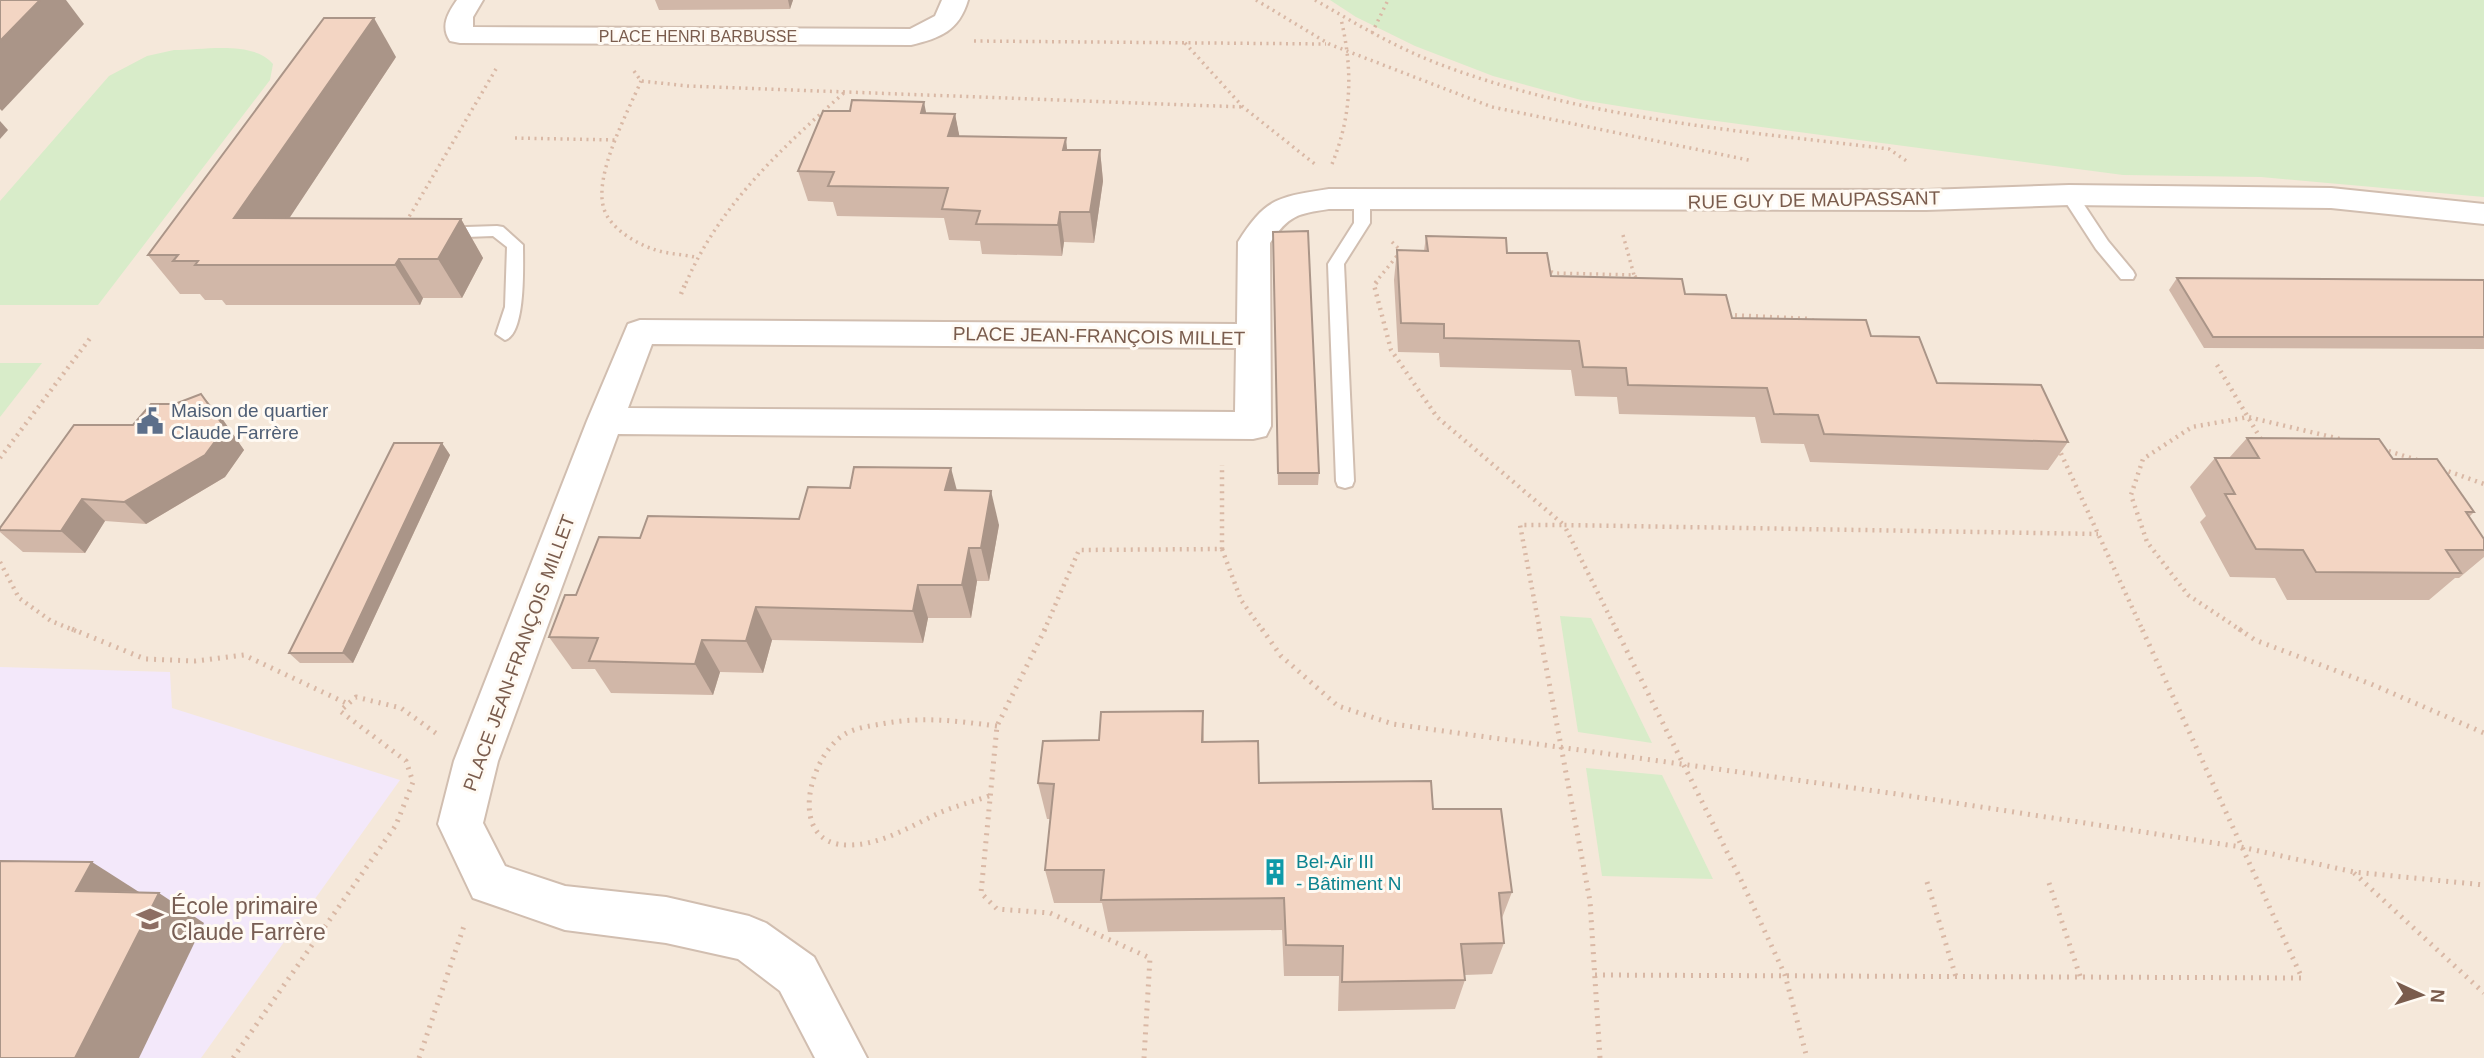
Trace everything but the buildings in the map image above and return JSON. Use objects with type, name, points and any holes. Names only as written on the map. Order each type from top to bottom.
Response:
[{"type":"street","name":"PLACE HENRI BARBUSSE","points":[[470,0],[459,18],[460,35],[911,37],[936,31],[950,18],[955,0]]},
{"type":"street","name":"RUE GUY DE MAUPASSANT","points":[[1254,336],[1254,242],[1273,215],[1328,186],[1362,211],[2069,195],[2331,198],[2484,214]]},
{"type":"street","name":"PLACE JEAN-FRANÇOIS MILLET","points":[[489,883],[460,824],[476,761],[605,421],[640,332],[1254,336],[1253,426],[605,421]]},
{"type":"street","points":[[489,883],[565,908],[666,920],[749,939],[797,974],[842,1058]]},
{"type":"lane","points":[[2069,195],[2102,245],[2127,275]]},
{"type":"lane","points":[[1345,481],[1336,264],[1362,211]]},
{"type":"lane","points":[[466,232],[497,232],[515,245],[513,307],[505,334]]},
{"type":"path","points":[[1256,0],[1329,44],[1492,107],[1754,161]]},
{"type":"path","points":[[1315,0],[1341,18],[1418,55],[1498,84],[1568,103],[1659,119],[1889,149],[1912,165],[1898,164]]},
{"type":"path","points":[[1372,33],[1388,0]]},
{"type":"path","points":[[1184,43],[1243,107],[1328,186],[1348,118],[1352,79],[1350,52],[1341,18]]},
{"type":"path","points":[[401,232],[516,35]]},
{"type":"path","points":[[630,36],[628,49],[634,70],[641,82]]},
{"type":"path","points":[[911,37],[979,41],[1329,44]]},
{"type":"path","points":[[641,82],[1243,107]]},
{"type":"path","points":[[641,82],[615,139],[603,188],[603,207],[615,226],[652,248],[695,257]]},
{"type":"path","points":[[674,332],[681,294],[695,257],[736,198],[792,139],[847,91]]},
{"type":"path","points":[[515,138],[615,139]]},
{"type":"path","points":[[1362,211],[1401,251],[1415,251]]},
{"type":"path","points":[[1401,251],[1374,285],[1391,350],[1437,417],[1564,525],[1741,880],[1785,975],[1807,1058]]},
{"type":"path","points":[[1535,264],[1554,273],[1634,275],[1639,282]]},
{"type":"path","points":[[1721,311],[1731,317],[1810,319],[1818,324]]},
{"type":"path","points":[[0,458],[91,337]]},
{"type":"path","points":[[2217,365],[2267,450]]},
{"type":"path","points":[[2353,442],[2248,417],[2192,427],[2143,459],[2131,495],[2147,542],[2188,595],[2255,640],[2371,684],[2484,733]]},
{"type":"path","points":[[1223,425],[1222,550],[1241,600],[1281,656],[1338,706],[1393,724],[1681,763],[2241,847],[2354,872],[2484,885]]},
{"type":"path","points":[[1595,975],[2302,978],[2054,439]]},
{"type":"path","points":[[2379,448],[2427,464]]},
{"type":"path","points":[[2392,452],[2400,463]]},
{"type":"path","points":[[2439,468],[2484,484]]},
{"type":"path","points":[[1600,1058],[1590,901],[1520,524],[2098,534]]},
{"type":"path","points":[[1144,1058],[1150,958],[1050,913],[997,909],[981,893],[997,726],[1032,659],[1079,550],[1222,550]]},
{"type":"path","points":[[0,562],[19,598],[51,621],[134,655],[145,659],[195,661],[244,655],[346,702]]},
{"type":"path","points":[[233,1058],[396,825],[413,782],[406,761],[340,711],[346,702],[356,698],[401,708],[435,731],[453,758],[476,761]]},
{"type":"path","points":[[989,796],[953,807],[915,825],[865,842],[840,846],[823,840],[809,821],[808,793],[824,756],[844,734],[867,726],[936,718],[997,726]]},
{"type":"path","points":[[2354,872],[2484,993]]},
{"type":"path","points":[[1927,882],[1956,977]]},
{"type":"path","points":[[419,1058],[466,922],[489,883]]},
{"type":"path","points":[[2049,883],[2080,976]]},
{"type":"shaded area","points":[[0,0],[2484,0],[2484,1058],[0,1058]]},
{"type":"shaded area","name":"École primaire Claude Farrère","points":[[0,667],[170,672],[172,708],[400,780],[201,1058],[0,1058]]},
{"type":"green space","points":[[1330,0],[2484,0],[2484,197],[2261,177],[2123,175],[1694,118],[1581,100],[1493,76],[1415,46],[1356,17]]},
{"type":"green space","points":[[227,48],[253,52],[273,64],[270,80],[98,305],[0,305],[0,201],[109,76],[147,56],[174,50]]},
{"type":"green space","points":[[0,363],[42,363],[0,417]]},
{"type":"green space","points":[[1560,616],[1591,618],[1652,743],[1578,732]]},
{"type":"green space","points":[[1586,768],[1662,775],[1713,879],[1602,876]]},
{"type":"place","name":"Maison de quartier Claude Farrère","points":[[150,421]]},
{"type":"place","name":"Bel-Air III - Bâtiment N","points":[[1275,872]]},
{"type":"place","name":"École primaire Claude Farrère","points":[[150,919]]}]
